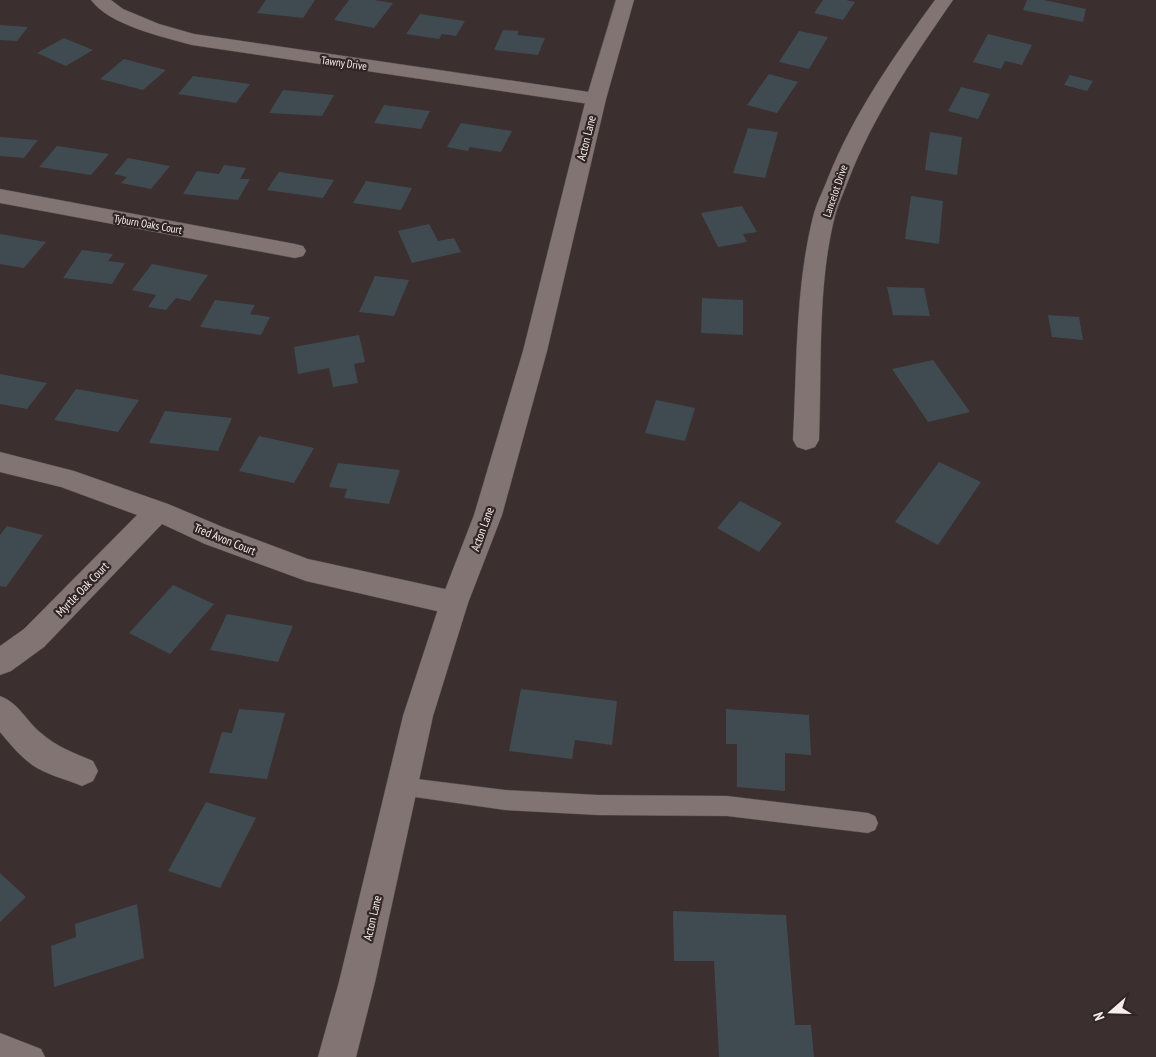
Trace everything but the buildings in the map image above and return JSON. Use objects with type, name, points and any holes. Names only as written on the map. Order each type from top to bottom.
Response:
[{"type":"street","name":"Tawny Drive","points":[[100,0],[118,13],[153,28],[192,39],[302,57],[596,99]]},
{"type":"street","name":"Acton Lane","points":[[337,1057],[357,982],[418,716],[454,604],[488,515],[535,351],[596,99],[625,0]]},
{"type":"street","name":"Lancelot Drive","points":[[806,440],[811,329],[817,268],[825,216],[841,170],[862,124],[904,56],[944,0]]},
{"type":"street","name":"Tyburn Oaks Court","points":[[0,196],[295,251]]},
{"type":"street","name":"Tred Avon Court","points":[[0,462],[65,478],[158,511],[215,536],[306,570],[454,604]]},
{"type":"street","name":"Myrtle Oak Court","points":[[0,662],[34,638],[158,511]]},
{"type":"street","points":[[0,710],[28,742],[49,758],[82,771]]},
{"type":"lane","points":[[401,786],[505,800],[598,805],[727,806],[868,822]]},
{"type":"lane","points":[[0,1046],[33,1057]]}]
